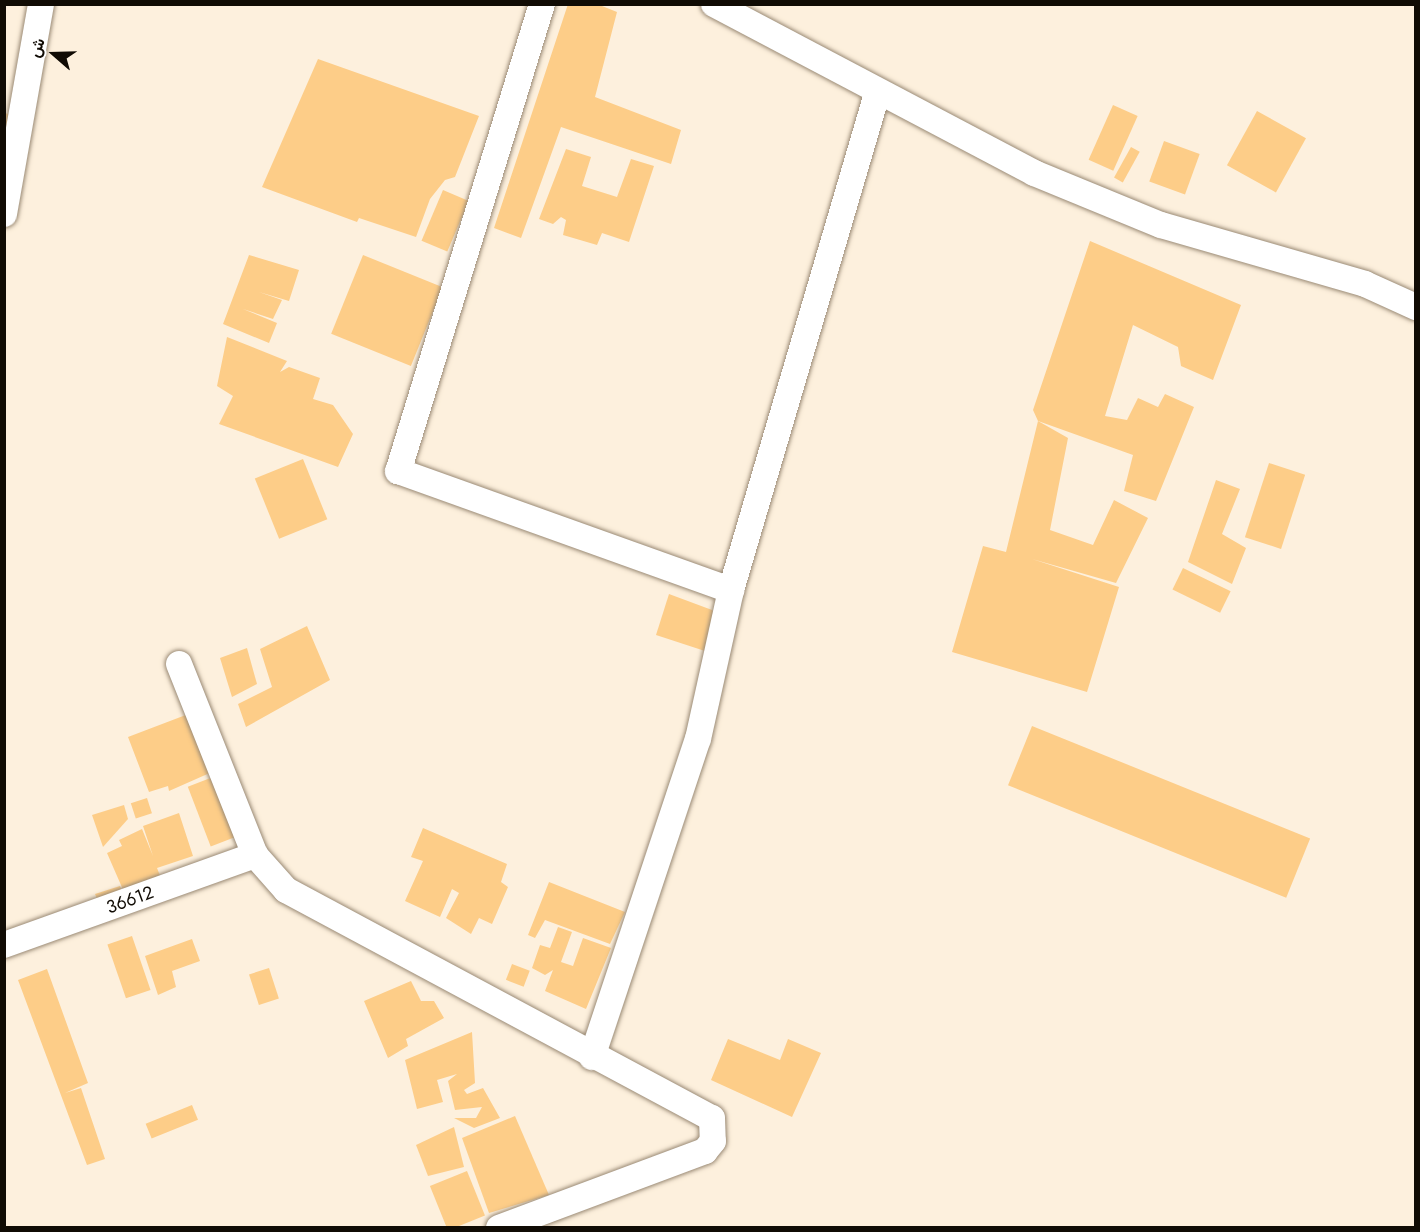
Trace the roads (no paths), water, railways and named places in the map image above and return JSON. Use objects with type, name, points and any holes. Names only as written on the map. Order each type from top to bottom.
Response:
[{"type":"street","points":[[4,214],[41,4]]},
{"type":"street","points":[[542,4],[398,471],[731,590]]},
{"type":"street","points":[[714,4],[877,94],[1034,173],[1150,220],[1365,284],[1416,307]]},
{"type":"street","points":[[592,1057],[698,739],[731,590],[877,94]]},
{"type":"street","points":[[179,664],[255,855],[296,896],[592,1057],[703,1110],[712,1118],[713,1141],[705,1151],[499,1227]]},
{"type":"street","name":"36612","points":[[4,945],[255,855]]}]
